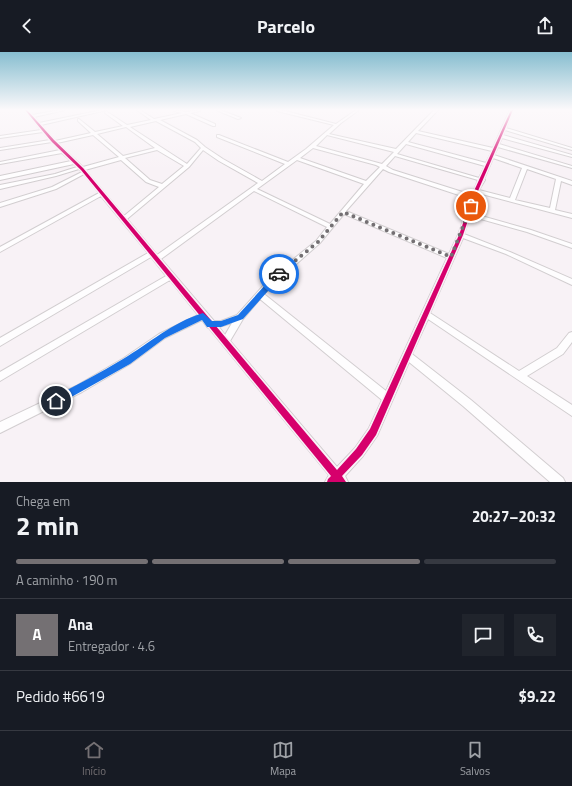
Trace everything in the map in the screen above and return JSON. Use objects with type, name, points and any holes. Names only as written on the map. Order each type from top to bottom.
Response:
[{"type":"street","points":[[91,130],[148,181],[163,186]]},
{"type":"street","points":[[0,149],[111,130]]},
{"type":"street","points":[[134,130],[186,166]]},
{"type":"street","points":[[175,130],[196,141],[203,148],[262,183]]},
{"type":"street","points":[[0,342],[154,257],[262,183],[331,130]]},
{"type":"street","points":[[0,138],[44,131],[81,168],[337,480],[367,442],[388,400],[460,236],[475,195],[502,132]]},
{"type":"street","points":[[225,342],[240,317],[282,271],[311,249],[367,183],[416,131],[444,139],[572,167]]},
{"type":"street","points":[[502,132],[572,148]]},
{"type":"street","points":[[502,132],[572,156]]},
{"type":"street","points":[[326,134],[396,153],[482,180]]},
{"type":"street","points":[[218,136],[288,164]]},
{"type":"street","points":[[405,143],[488,165]]},
{"type":"street","points":[[312,146],[383,166],[391,171],[475,195],[512,201],[572,216]]},
{"type":"street","points":[[0,187],[52,176],[158,148]]},
{"type":"street","points":[[124,219],[186,166],[203,148]]},
{"type":"street","points":[[494,150],[525,167],[572,183]]},
{"type":"street","points":[[0,163],[64,151]]},
{"type":"street","points":[[296,158],[367,183]]},
{"type":"street","points":[[512,201],[525,167]]},
{"type":"street","points":[[0,178],[81,168]]},
{"type":"street","points":[[0,205],[54,188],[81,168]]},
{"type":"street","points":[[552,212],[560,178]]},
{"type":"street","points":[[253,189],[331,227]]},
{"type":"street","points":[[0,250],[102,192]]},
{"type":"street","points":[[343,212],[451,257]]},
{"type":"street","points":[[468,214],[529,231],[572,246]]},
{"type":"street","points":[[460,236],[522,259],[572,282]]},
{"type":"street","points":[[0,377],[171,276]]},
{"type":"street","points":[[260,295],[388,400]]},
{"type":"street","points":[[426,314],[572,411]]},
{"type":"street","points":[[0,428],[79,389],[127,361],[167,333],[203,316]]},
{"type":"street","points":[[210,325],[221,324],[240,317]]},
{"type":"street","points":[[519,376],[560,351],[572,335]]},
{"type":"street","points":[[408,356],[483,417],[559,482]]},
{"type":"cycle path","points":[[43,130],[82,169],[342,482]]},
{"type":"cycle path","points":[[331,482],[359,452],[373,432],[461,235],[476,191],[503,130]]},
{"type":"way so far","points":[[279,274],[293,261],[311,249],[324,236],[343,212],[451,257],[471,206]]},
{"type":"route","points":[[56,401],[127,361],[162,336],[190,321],[203,316],[210,325],[221,324],[240,317],[279,274]]}]
